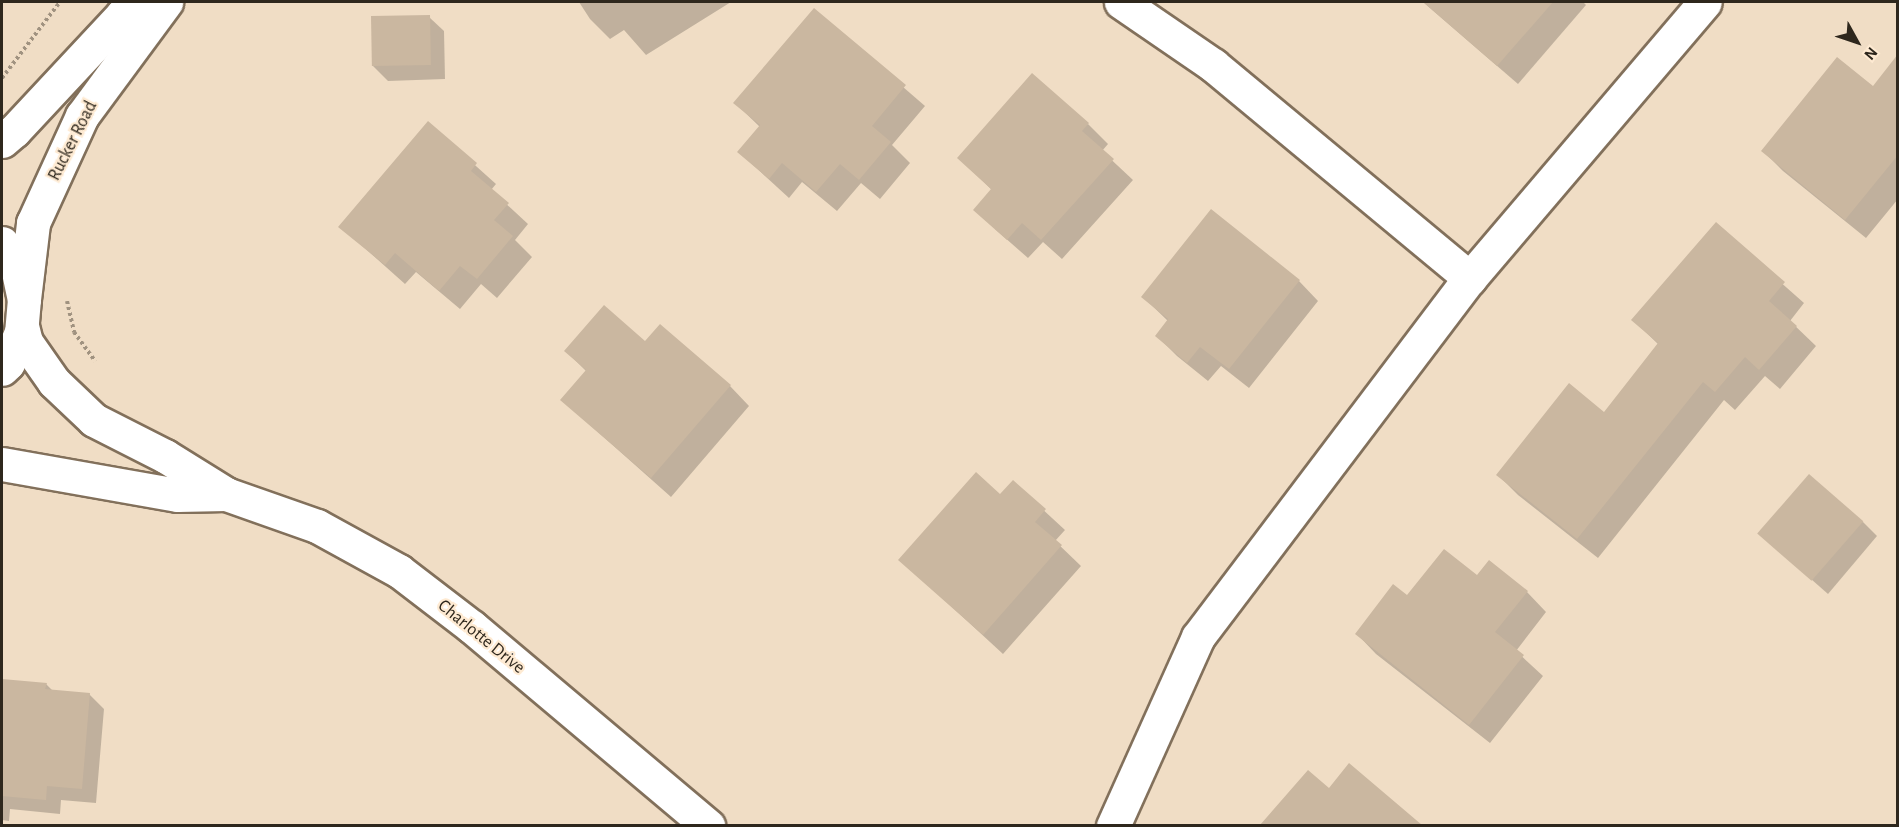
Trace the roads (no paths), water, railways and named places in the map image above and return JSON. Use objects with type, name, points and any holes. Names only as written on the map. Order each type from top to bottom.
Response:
[{"type":"street","points":[[2,141],[122,15],[141,2]]},
{"type":"street","name":"Rucker Road","points":[[2,369],[8,363],[23,312],[33,223],[82,116],[166,2]]},
{"type":"street","points":[[1121,2],[1214,65],[1470,278]]},
{"type":"street","points":[[1113,825],[1198,638],[1470,278],[1705,2]]},
{"type":"street","name":"Charlotte Drive","points":[[2,243],[17,267],[26,342],[54,382],[93,420],[165,456],[226,494],[317,526],[399,571],[472,627],[708,825]]},
{"type":"street","name":"Charlotte Drive","points":[[2,464],[177,495],[226,494]]}]
